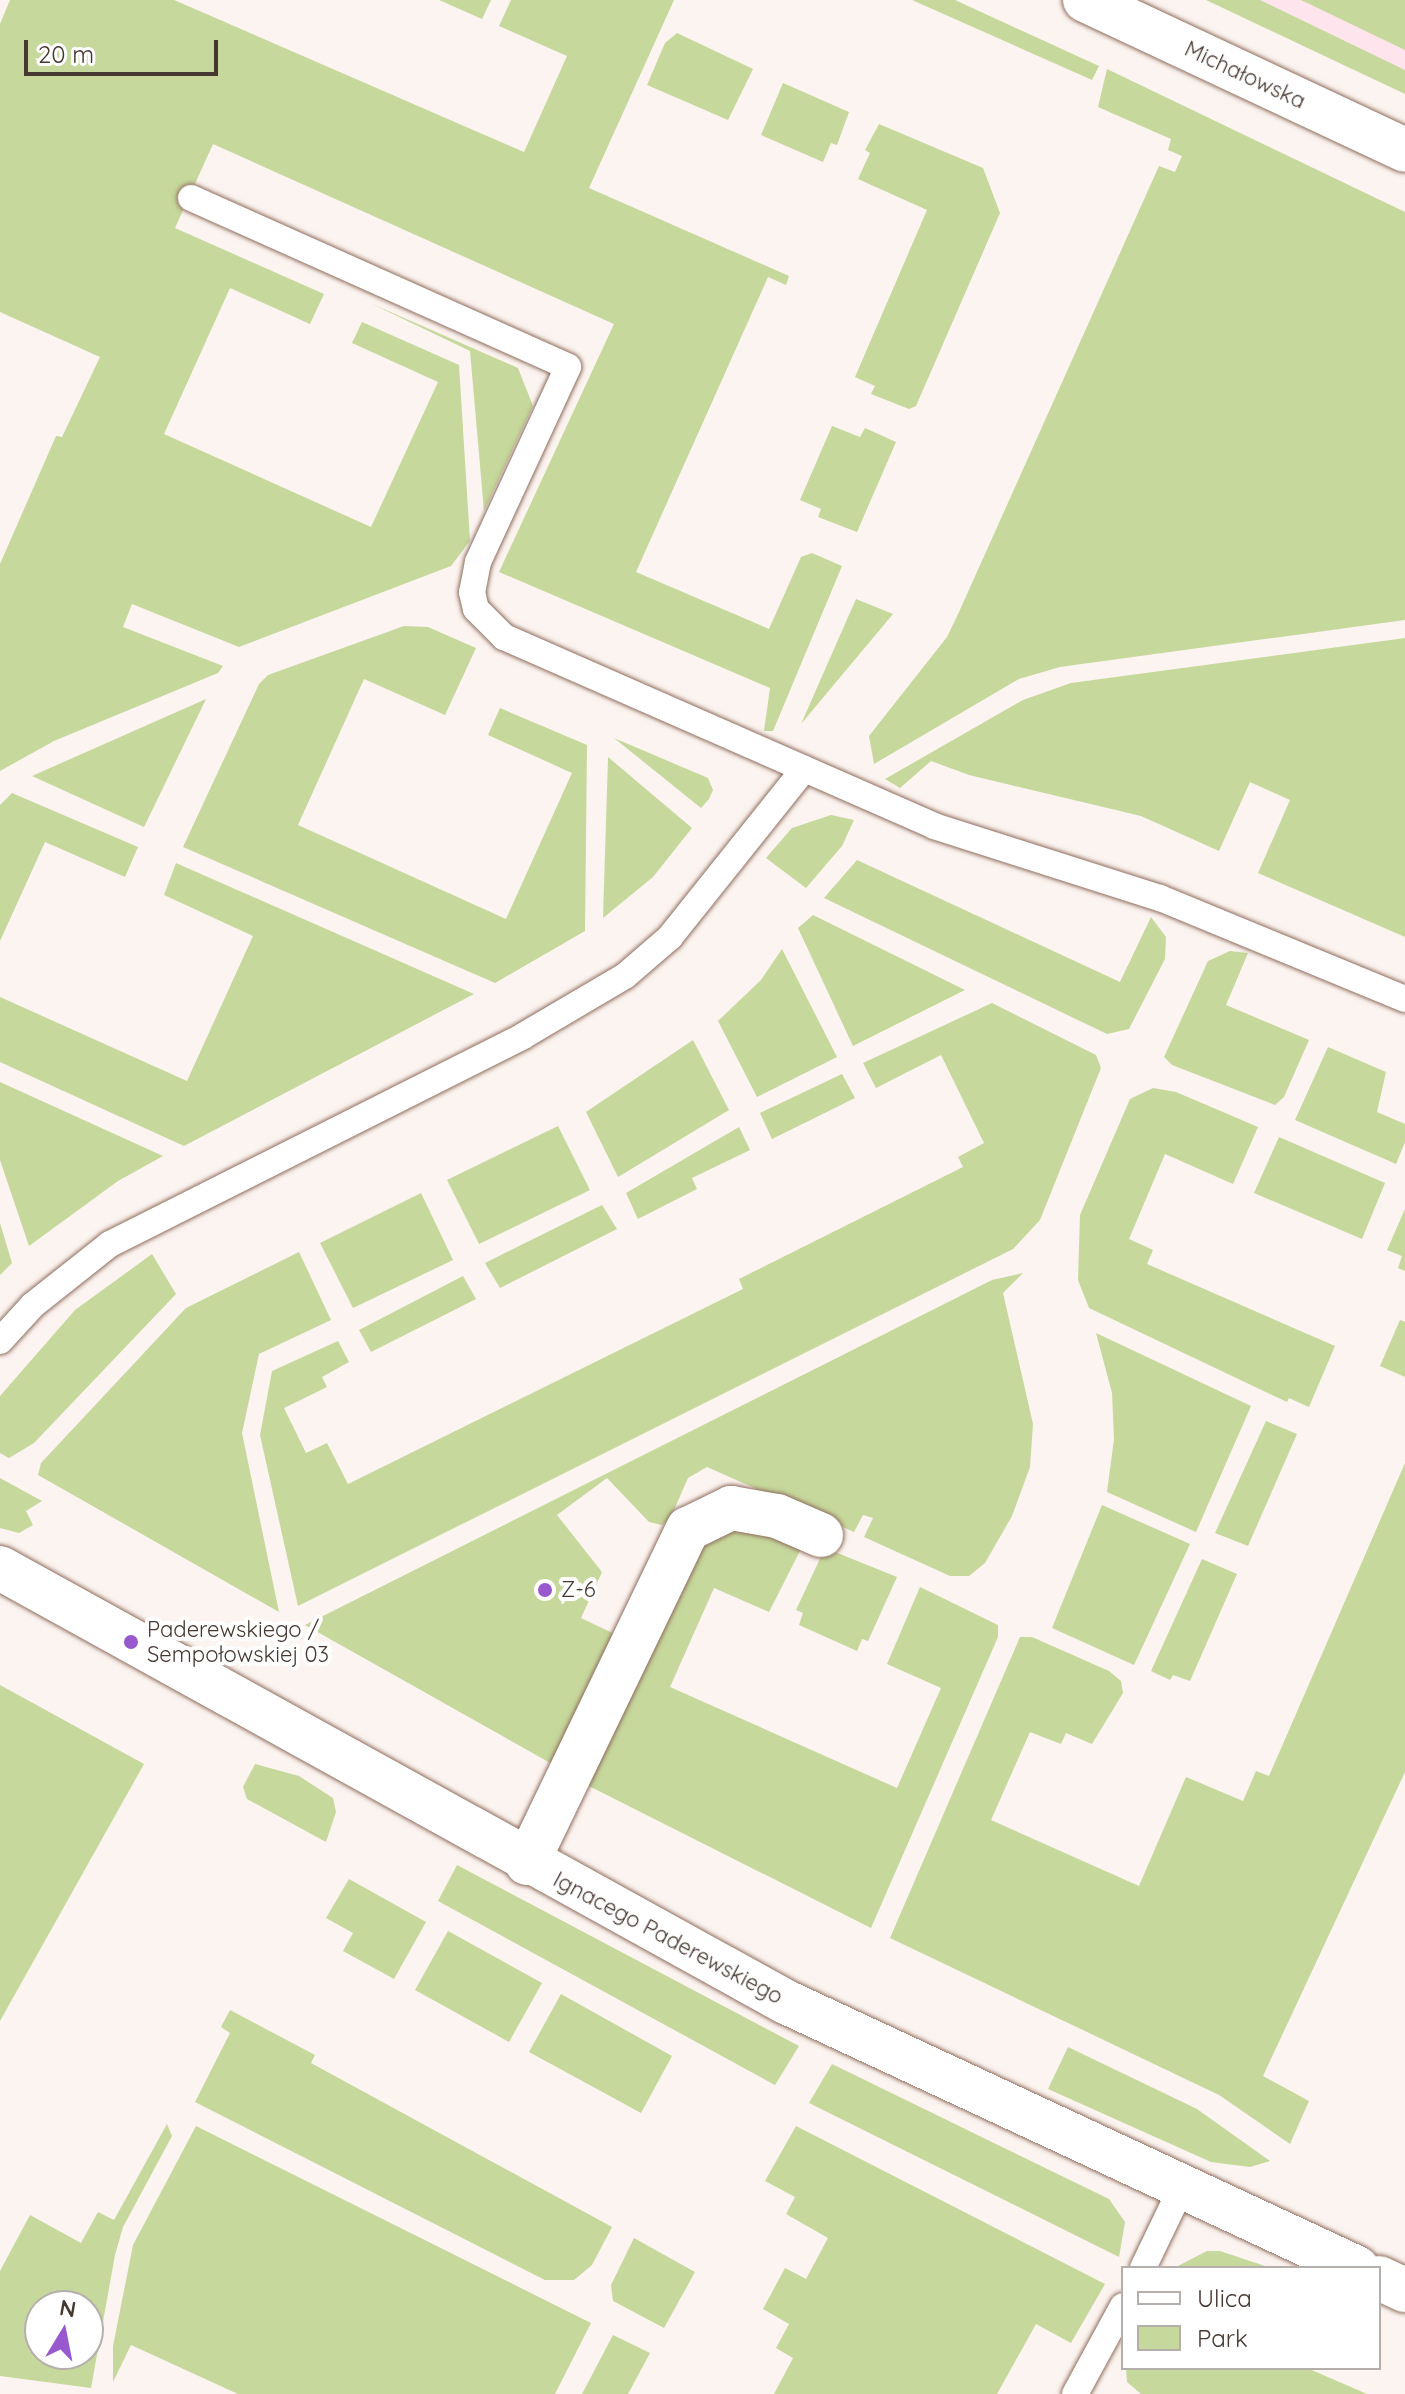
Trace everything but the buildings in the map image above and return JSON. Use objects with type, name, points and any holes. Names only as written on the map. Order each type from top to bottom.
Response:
[{"type":"street","name":"Michałowska","points":[[1085,0],[1405,150]]},
{"type":"street","points":[[527,1863],[688,1529],[731,1508],[777,1516],[821,1535]]},
{"type":"street","name":"Ignacego Paderewskiego","points":[[0,1568],[527,1863],[786,2002],[1353,2266]]},
{"type":"street","points":[[1381,2279],[1405,2290]]},
{"type":"lane","points":[[191,198],[568,367],[478,562],[472,592],[476,609],[504,637],[934,826],[1160,898],[1405,999]]},
{"type":"lane","points":[[0,1341],[33,1305],[110,1244],[523,1036],[625,976],[670,937],[804,769]]},
{"type":"lane","points":[[1144,2266],[1182,2187]]},
{"type":"lane","points":[[1075,2394],[1121,2310]]},
{"type":"shaded area","points":[[1260,0],[1405,0],[1405,70]]},
{"type":"green space","points":[[10,0],[174,0],[524,152],[567,56],[499,26],[511,0],[674,0],[589,188],[789,276],[786,285],[768,277],[636,572],[769,629],[801,557],[812,553],[842,566],[773,731],[764,731],[770,688],[499,572],[614,324],[213,144],[175,228],[324,294],[310,324],[230,288],[164,434],[371,527],[438,382],[352,343],[362,322],[459,365],[470,541],[451,566],[239,647],[132,604],[123,627],[223,666],[218,673],[54,741],[0,771],[0,564],[56,436],[62,437],[100,357],[0,312],[0,24]]},
{"type":"green space","points":[[439,0],[491,0],[482,19]]},
{"type":"green space","points":[[912,0],[955,0],[1099,66],[1092,80]]},
{"type":"green space","points":[[1206,0],[1260,0],[1405,70],[1405,94]]},
{"type":"green space","points":[[1301,0],[1405,0],[1405,50]]},
{"type":"green space","points":[[677,33],[753,69],[728,120],[647,85],[665,43]]},
{"type":"green space","points":[[1107,69],[1405,212],[1405,620],[1060,667],[1019,679],[874,764],[869,736],[947,637],[1159,166],[1175,172],[1182,156],[1168,150],[1171,139],[1098,107]]},
{"type":"green space","points":[[783,83],[849,112],[837,145],[831,143],[823,162],[761,135]]},
{"type":"green space","points":[[879,124],[983,168],[1000,213],[916,406],[909,409],[871,394],[875,386],[855,377],[927,210],[858,179],[870,153],[865,150]]},
{"type":"green space","points":[[370,303],[518,368],[533,406],[484,511],[470,351]]},
{"type":"green space","points":[[832,426],[860,437],[865,428],[896,442],[857,532],[818,517],[821,509],[800,500]]},
{"type":"green space","points":[[856,599],[893,614],[801,724]]},
{"type":"green space","points":[[404,626],[428,627],[476,648],[445,715],[364,679],[298,825],[506,919],[572,773],[488,735],[500,708],[587,745],[585,931],[495,983],[183,847],[259,684],[268,675]]},
{"type":"green space","points":[[1405,638],[1405,937],[1258,873],[1290,800],[1250,782],[1219,851],[1141,816],[969,775],[931,761],[900,788],[885,779],[1023,700],[1071,683]]},
{"type":"green space","points":[[206,699],[144,827],[32,776]]},
{"type":"green space","points":[[614,738],[708,778],[713,790],[709,799],[701,808]]},
{"type":"green space","points":[[608,757],[692,828],[653,877],[603,918]]},
{"type":"green space","points":[[12,793],[138,847],[125,877],[45,842],[0,941],[0,805]]},
{"type":"green space","points":[[831,815],[854,820],[842,846],[806,888],[766,858],[792,828]]},
{"type":"green space","points":[[857,860],[1120,982],[1151,917],[1166,937],[1165,959],[1129,1029],[1107,1034],[824,898]]},
{"type":"green space","points":[[176,863],[474,994],[184,1146],[0,1062],[0,997],[187,1081],[253,936],[164,895]]},
{"type":"green space","points":[[813,915],[965,990],[853,1046],[798,928]]},
{"type":"green space","points":[[782,949],[837,1057],[757,1097],[718,1021],[761,980]]},
{"type":"green space","points":[[1230,951],[1248,953],[1226,1005],[1309,1040],[1284,1097],[1275,1105],[1172,1065],[1164,1057],[1208,961]]},
{"type":"green space","points":[[992,1003],[1096,1055],[1101,1068],[1040,1220],[1013,1249],[298,1606],[260,1435],[272,1371],[338,1341],[349,1362],[322,1377],[327,1387],[284,1408],[306,1453],[327,1443],[348,1484],[743,1289],[739,1279],[963,1167],[958,1157],[984,1143],[941,1055],[876,1088],[863,1063]]},
{"type":"green space","points":[[693,1040],[729,1110],[618,1177],[586,1112]]},
{"type":"green space","points":[[1328,1047],[1386,1072],[1377,1112],[1405,1124],[1405,1142],[1396,1164],[1295,1120]]},
{"type":"green space","points":[[842,1074],[855,1098],[772,1139],[760,1113]]},
{"type":"green space","points":[[0,1082],[163,1156],[118,1181],[29,1246],[0,1160]]},
{"type":"green space","points":[[1153,1088],[1176,1092],[1258,1127],[1233,1184],[1165,1154],[1129,1239],[1153,1250],[1147,1264],[1335,1346],[1309,1407],[1289,1398],[1287,1402],[1089,1308],[1078,1280],[1080,1215],[1130,1099]]},
{"type":"green space","points":[[558,1126],[590,1190],[479,1244],[447,1180]]},
{"type":"green space","points":[[739,1127],[750,1150],[692,1178],[697,1189],[638,1219],[626,1193]]},
{"type":"green space","points":[[1279,1137],[1385,1183],[1362,1239],[1254,1193]]},
{"type":"green space","points":[[421,1193],[453,1260],[353,1308],[320,1243]]},
{"type":"green space","points":[[602,1205],[617,1229],[500,1288],[485,1263]]},
{"type":"green space","points":[[1405,1209],[1405,1271],[1398,1268],[1402,1256],[1387,1250]]},
{"type":"green space","points":[[0,1223],[12,1263],[0,1275]]},
{"type":"green space","points":[[299,1252],[331,1320],[259,1354],[242,1433],[279,1612],[38,1475],[41,1463],[186,1308]]},
{"type":"green space","points":[[152,1254],[176,1294],[34,1443],[9,1458],[0,1453],[0,1396],[75,1310]]},
{"type":"green space","points":[[1023,1273],[1003,1293],[1033,1424],[1030,1467],[1012,1516],[985,1563],[969,1576],[950,1576],[864,1537],[873,1518],[863,1515],[854,1532],[707,1467],[688,1478],[670,1519],[662,1525],[649,1522],[607,1478],[557,1515],[602,1572],[581,1618],[621,1637],[561,1769],[305,1625],[992,1280]]},
{"type":"green space","points":[[463,1276],[476,1299],[371,1352],[359,1330]]},
{"type":"green space","points":[[1400,1320],[1405,1322],[1405,1377],[1380,1366]]},
{"type":"green space","points":[[1096,1333],[1251,1406],[1196,1532],[1107,1492],[1114,1439],[1112,1393]]},
{"type":"green space","points":[[1266,1421],[1297,1434],[1248,1546],[1215,1533]]},
{"type":"green space","points":[[1405,1463],[1405,1772],[1263,2076],[1309,2101],[1290,2144],[1219,2095],[890,1938],[1020,1637],[1032,1637],[1109,1671],[1121,1681],[1123,1693],[1092,1744],[1066,1733],[1061,1744],[1030,1732],[991,1820],[1139,1886],[1186,1777],[1243,1801],[1256,1771],[1269,1776]]},
{"type":"green space","points":[[0,1478],[42,1501],[26,1511],[33,1525],[19,1533],[0,1528]]},
{"type":"green space","points":[[1102,1505],[1190,1544],[1134,1665],[1052,1628]]},
{"type":"green space","points":[[725,1528],[806,1539],[769,1612],[714,1588],[670,1687],[897,1788],[941,1688],[887,1664],[920,1587],[998,1625],[998,1637],[871,1928],[583,1783],[688,1558]]},
{"type":"green space","points":[[825,1548],[897,1577],[868,1641],[862,1639],[857,1651],[799,1625],[803,1613],[796,1610]]},
{"type":"green space","points":[[1202,1559],[1237,1574],[1190,1681],[1173,1675],[1170,1680],[1151,1671]]},
{"type":"green space","points":[[0,1685],[144,1764],[0,2021]]},
{"type":"green space","points":[[255,1764],[299,1776],[333,1798],[336,1812],[326,1842],[247,1799],[243,1787]]},
{"type":"green space","points":[[457,1865],[799,2046],[775,2085],[438,1901]]},
{"type":"green space","points":[[349,1879],[426,1922],[394,1979],[343,1951],[353,1933],[326,1918]]},
{"type":"green space","points":[[448,1931],[542,1983],[509,2042],[415,1990]]},
{"type":"green space","points":[[561,1994],[672,2056],[641,2113],[529,2052]]},
{"type":"green space","points":[[230,2010],[315,2055],[311,2063],[612,2227],[592,2265],[574,2280],[545,2280],[195,2102],[230,2033],[221,2027]]},
{"type":"green space","points":[[1068,2047],[1197,2109],[1270,2161],[1250,2167],[1211,2162],[1048,2089]]},
{"type":"green space","points":[[832,2064],[1109,2199],[1125,2222],[1119,2257],[809,2103]]},
{"type":"green space","points":[[167,2124],[172,2136],[123,2227],[104,2316],[104,2290],[24,2290],[24,2370],[94,2370],[91,2388],[0,2376],[0,2271],[30,2215],[81,2243],[98,2212],[114,2220]]},
{"type":"green space","points":[[196,2126],[591,2323],[555,2394],[238,2394],[131,2345],[113,2382],[113,2346],[133,2245]]},
{"type":"green space","points":[[796,2126],[1105,2284],[1071,2343],[1036,2324],[997,2394],[774,2394],[793,2358],[776,2348],[789,2324],[763,2309],[785,2268],[806,2279],[828,2238],[786,2214],[795,2197],[765,2181]]},
{"type":"green space","points":[[634,2238],[695,2272],[664,2328],[613,2301],[611,2285]]},
{"type":"green space","points":[[1207,2251],[1220,2251],[1265,2266],[1178,2266]]},
{"type":"green space","points":[[613,2335],[650,2353],[628,2394],[582,2394]]},
{"type":"green space","points":[[1126,2370],[1312,2370],[1367,2394],[1141,2394],[1127,2382]]},
{"type":"place","name":"Z-6","points":[[545,1590]]},
{"type":"place","name":"Paderewskiego / Sempołowskiej 03","points":[[131,1642]]}]
